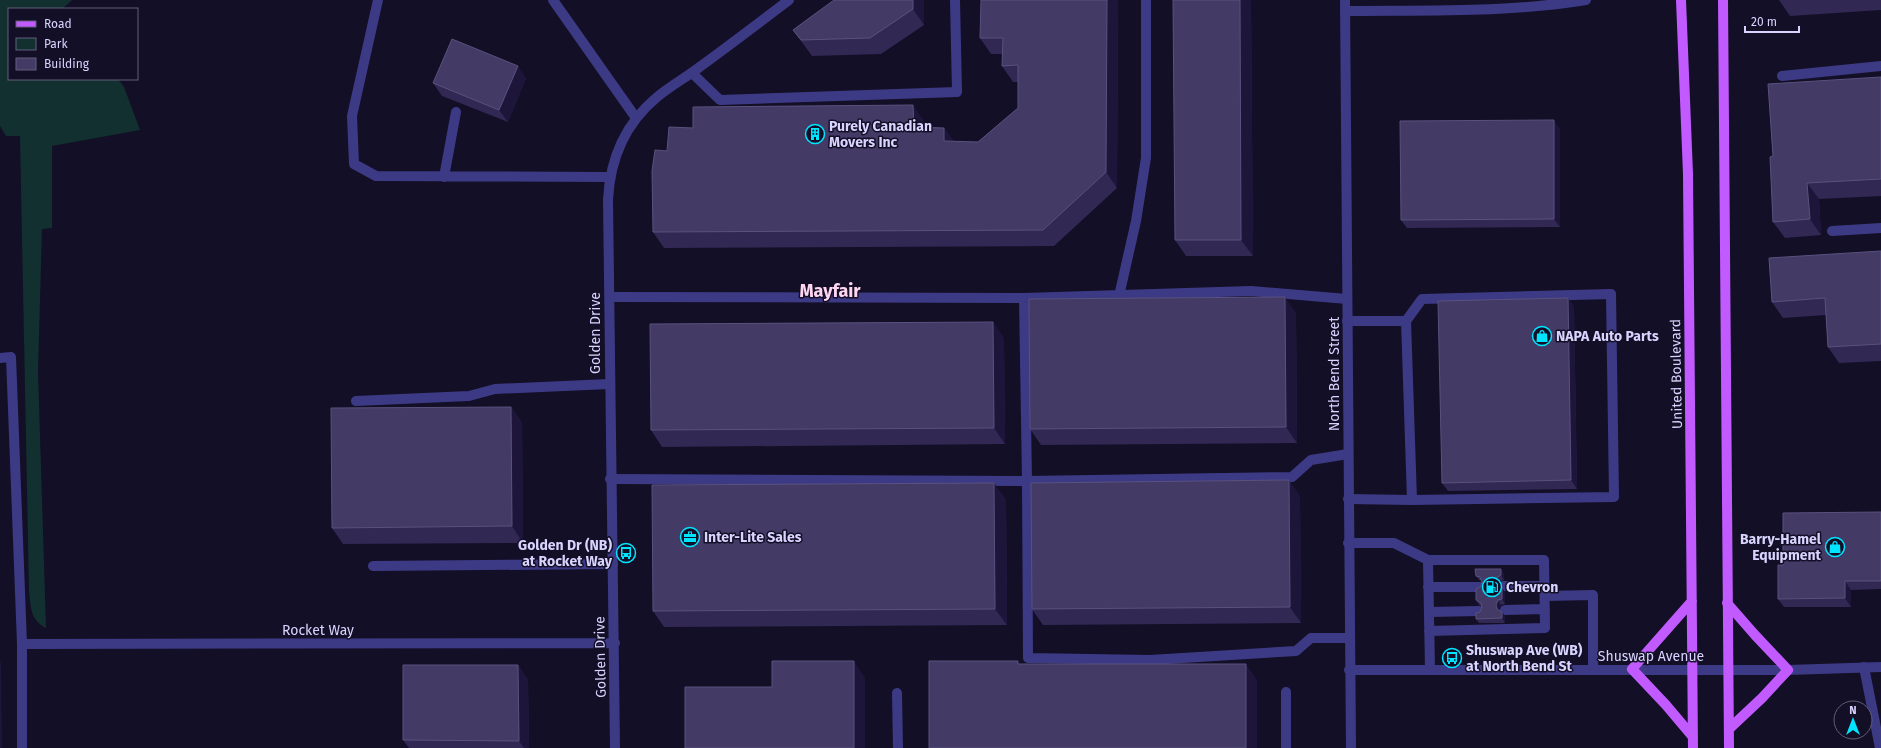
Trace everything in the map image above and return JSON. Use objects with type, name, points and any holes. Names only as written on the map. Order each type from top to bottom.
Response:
[{"type":"main road","name":"United Boulevard","points":[[1681,0],[1688,174],[1693,748]]},
{"type":"main road","points":[[1723,0],[1729,748]]},
{"type":"main road","points":[[1692,601],[1632,669],[1666,705],[1693,737]]},
{"type":"main road","points":[[1727,602],[1788,670],[1762,698],[1729,729]]},
{"type":"street","points":[[378,0],[352,116],[354,164],[376,176],[610,177]]},
{"type":"street","points":[[553,0],[636,118]]},
{"type":"street","name":"Golden Drive","points":[[615,748],[615,643],[610,479],[609,384],[610,297],[608,200],[610,177],[622,141],[636,118],[656,98],[692,73],[789,0]]},
{"type":"street","points":[[692,73],[720,100],[957,92],[956,0]]},
{"type":"street","points":[[1119,296],[1136,220],[1146,158],[1146,0]]},
{"type":"street","name":"North Bend Street","points":[[1345,0],[1348,299],[1349,670],[1351,748]]},
{"type":"street","points":[[1345,11],[1483,5],[1560,4],[1586,0]]},
{"type":"street","points":[[1782,76],[1881,66]]},
{"type":"street","points":[[444,177],[456,112]]},
{"type":"street","points":[[1832,230],[1881,228]]},
{"type":"street","points":[[610,297],[1024,298],[1251,291],[1348,299]]},
{"type":"street","points":[[1348,499],[1412,500],[1614,498],[1611,294],[1422,299],[1406,321],[1412,500]]},
{"type":"street","points":[[1024,298],[1028,658],[1150,660],[1296,651],[1311,638],[1349,638]]},
{"type":"street","points":[[1348,321],[1406,321]]},
{"type":"street","points":[[0,358],[11,357],[22,644],[22,748]]},
{"type":"street","points":[[356,401],[469,396],[495,389],[609,384]]},
{"type":"street","points":[[610,479],[1027,481],[1292,477],[1311,460],[1348,454]]},
{"type":"street","points":[[1348,544],[1394,543],[1428,560],[1544,560],[1545,628],[1429,631]]},
{"type":"street","points":[[1428,560],[1430,670]]},
{"type":"street","points":[[373,566],[613,564]]},
{"type":"street","points":[[1504,586],[1593,595],[1594,670]]},
{"type":"street","points":[[1428,587],[1479,587]]},
{"type":"street","points":[[1505,610],[1544,610]]},
{"type":"street","points":[[1429,612],[1479,611]]},
{"type":"street","name":"Rocket Way","points":[[22,644],[615,643]]},
{"type":"street","points":[[1864,667],[1880,748]]},
{"type":"street","name":"Shuswap Avenue","points":[[1349,670],[1788,670],[1881,667]]},
{"type":"street","points":[[1286,692],[1286,748]]},
{"type":"street","points":[[897,693],[898,748]]},
{"type":"green space","points":[[0,0],[72,0],[63,8],[8,8],[8,80],[119,80],[124,87],[140,130],[52,146],[52,228],[42,229],[38,372],[46,628],[34,617],[31,608],[29,591],[20,136],[6,136],[0,126]]},
{"type":"building","points":[[834,0],[913,0],[913,9],[870,38],[801,40],[793,30]]},
{"type":"building","name":"Purely Canadian Movers Inc","points":[[981,0],[1107,0],[1106,172],[1043,230],[653,232],[652,171],[655,150],[667,151],[669,127],[693,128],[693,107],[913,105],[914,127],[944,128],[944,141],[978,142],[1018,108],[1018,65],[1002,66],[1003,38],[980,38]]},
{"type":"building","points":[[1173,0],[1240,0],[1241,240],[1175,240]]},
{"type":"building","points":[[452,39],[518,66],[499,110],[433,83]]},
{"type":"building","points":[[1881,77],[1881,179],[1807,183],[1810,219],[1773,222],[1770,157],[1773,156],[1768,84]]},
{"type":"building","points":[[1554,120],[1554,219],[1401,220],[1400,121]]},
{"type":"building","points":[[1881,251],[1881,344],[1828,347],[1825,298],[1772,302],[1769,258]]},
{"type":"building","points":[[1285,297],[1286,427],[1030,429],[1029,299]]},
{"type":"building","points":[[1568,298],[1571,480],[1442,483],[1438,301]]},
{"type":"building","points":[[993,322],[994,428],[651,430],[650,324]]},
{"type":"building","points":[[511,407],[512,526],[332,528],[331,408]]},
{"type":"building","points":[[1289,480],[1290,607],[1032,609],[1031,483]]},
{"type":"building","points":[[994,483],[995,609],[653,611],[652,485]]},
{"type":"building","name":"Barry-Hamel Equipment","points":[[1881,512],[1881,581],[1845,581],[1845,598],[1778,599],[1778,565],[1783,565],[1783,513]]},
{"type":"building","points":[[1475,569],[1501,569],[1501,575],[1496,578],[1495,582],[1497,587],[1502,588],[1502,599],[1498,600],[1496,605],[1497,609],[1502,612],[1502,618],[1476,619],[1476,613],[1480,612],[1482,607],[1481,603],[1476,600],[1476,589],[1481,586],[1482,582],[1480,577],[1476,576]]},
{"type":"building","points":[[772,661],[854,661],[854,748],[685,748],[685,687],[772,687]]},
{"type":"building","points":[[929,661],[1018,661],[1018,664],[1246,664],[1246,748],[929,748]]},
{"type":"building","points":[[403,665],[518,665],[519,741],[403,740]]},
{"type":"place","name":"Purely Canadian Movers Inc","points":[[815,134]]},
{"type":"place","name":"NAPA Auto Parts","points":[[1542,336]]},
{"type":"place","name":"Inter-Lite Sales","points":[[690,537]]},
{"type":"place","name":"Barry-Hamel Equipment","points":[[1835,547]]},
{"type":"place","name":"Golden Dr (NB) at Rocket Way","points":[[626,553]]},
{"type":"place","name":"Chevron","points":[[1492,587]]},
{"type":"place","name":"Shuswap Ave (WB) at North Bend St","points":[[1452,658]]},
{"type":"district","name":"Mayfair","points":[[830,291]]}]
